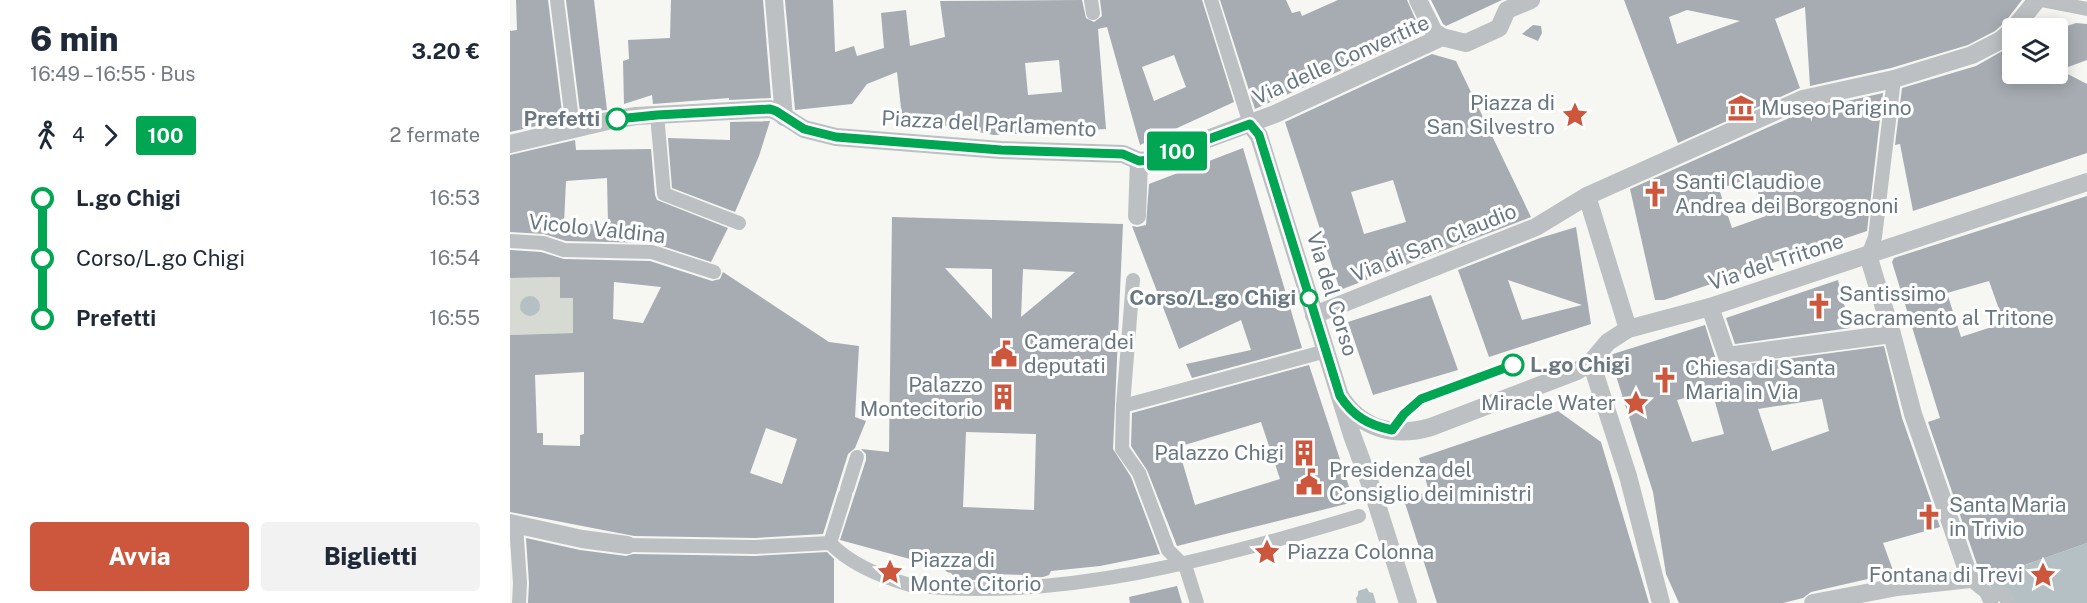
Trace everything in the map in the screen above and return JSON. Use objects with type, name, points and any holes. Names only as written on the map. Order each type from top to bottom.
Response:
[{"type":"street","points":[[557,0],[573,128]]},
{"type":"street","points":[[774,0],[784,117]]},
{"type":"street","name":"Via del Corso","points":[[1211,0],[1250,124],[1259,135],[1314,315],[1408,603]]},
{"type":"street","points":[[1418,0],[1434,33],[1443,37]]},
{"type":"street","name":"Via delle Convertite","points":[[1139,161],[1151,160],[1250,124],[1443,37],[1466,43],[1499,28],[1507,10],[1531,0]]},
{"type":"street","points":[[2023,18],[2039,0],[2087,9]]},
{"type":"street","points":[[1628,329],[1587,196],[1803,99],[1894,79],[1972,55],[2002,39]]},
{"type":"street","points":[[1894,79],[1875,237],[1868,255],[1913,414],[1975,583],[1990,601],[1999,594],[2005,595],[2008,603]]},
{"type":"street","name":"Piazza del Parlamento","points":[[510,144],[612,120],[657,115],[770,109],[804,129],[836,137],[1001,150],[1123,154],[1139,161]]},
{"type":"street","points":[[657,115],[664,194],[739,223]]},
{"type":"street","points":[[1137,216],[1139,161]]},
{"type":"street","name":"Via del Tritone","points":[[1340,396],[1353,413],[1367,423],[1392,430],[1414,431],[1438,425],[1566,375],[1591,362],[1603,346],[1628,329],[1710,307],[2087,182]]},
{"type":"street","name":"Via di San Claudio","points":[[1314,315],[1536,227],[1587,196]]},
{"type":"street","name":"Vicolo Valdina","points":[[510,241],[543,243],[564,250],[652,252],[714,272]]},
{"type":"street","points":[[1133,280],[1122,449],[1138,473],[1168,550],[1186,568],[1197,603]]},
{"type":"street","points":[[1710,307],[1727,356],[1892,334]]},
{"type":"street","points":[[1123,406],[1326,351]]},
{"type":"street","points":[[1591,362],[1628,476],[1661,603]]},
{"type":"street","points":[[832,546],[857,458]]},
{"type":"street","points":[[519,603],[520,582],[513,524],[627,545],[832,546],[873,571],[903,583],[929,590],[991,598],[1026,597],[1082,590],[1186,568],[1359,516]]},
{"type":"street","points":[[1813,603],[1897,586],[1975,583]]},
{"type":"shaded area","points":[[560,277],[560,298],[573,298],[573,333],[510,335],[510,278]]},
{"type":"shaded area","points":[[526,296],[534,296],[540,302],[540,310],[534,316],[526,316],[520,310],[520,302]]},
{"type":"shaded area","name":"Fontana di Trevi","points":[[2087,543],[2087,603],[2001,603],[1986,579]]},
{"type":"shaded area","points":[[1367,588],[1373,593],[1376,603],[1357,603],[1358,591]]},
{"type":"building","points":[[516,0],[548,0],[563,120],[510,132],[510,31],[517,30]]},
{"type":"building","points":[[566,0],[594,0],[607,110],[580,112]]},
{"type":"building","points":[[671,0],[763,0],[771,98],[729,100],[729,98],[653,104],[652,95],[624,104],[623,61],[629,59],[628,40],[670,38]]},
{"type":"building","points":[[785,0],[833,0],[835,52],[854,46],[857,56],[884,48],[881,13],[906,10],[910,46],[945,37],[940,1],[1082,0],[1086,18],[1094,22],[1102,16],[1100,0],[1202,0],[1234,102],[1140,145],[1107,27],[1098,29],[1106,129],[994,135],[902,117],[897,72],[867,84],[852,104],[795,110]],"holes":[[[1174,55],[1186,87],[1154,101],[1142,67]],[[1059,60],[1062,92],[1028,95],[1025,63]]]},
{"type":"building","points":[[1220,0],[1286,0],[1292,13],[1300,11],[1302,16],[1338,0],[1407,0],[1422,34],[1255,109]]},
{"type":"building","points":[[1431,0],[1502,0],[1446,26]]},
{"type":"building","points":[[1624,0],[2022,0],[2008,18],[2002,18],[2002,25],[1995,31],[1968,45],[1891,68],[1810,86],[1805,7],[1775,19],[1800,88],[1678,143]],"holes":[[[1687,10],[1740,21],[1677,44],[1669,17]]]},
{"type":"building","points":[[2076,23],[2087,24],[2087,60],[2068,67],[2068,26]]},
{"type":"building","points":[[1533,25],[1541,26],[1542,33],[1538,41],[1522,34]]},
{"type":"building","points":[[2002,51],[2002,84],[2068,84],[2068,74],[2087,84],[2087,153],[1913,211],[1900,144],[1895,145],[1902,88],[1976,66]]},
{"type":"building","points":[[1432,54],[1456,61],[1531,217],[1340,290],[1285,122]],"holes":[[[1393,180],[1406,222],[1364,234],[1351,192]]]},
{"type":"building","points":[[1883,93],[1867,231],[1664,300],[1655,300],[1630,189],[1807,110],[1812,122],[1812,109]],"holes":[[[1753,177],[1766,216],[1732,228],[1719,189]]]},
{"type":"building","points":[[770,121],[759,156],[735,212],[672,188],[668,138],[730,140],[730,122]]},
{"type":"building","points":[[575,140],[576,150],[651,149],[657,200],[728,228],[711,262],[653,243],[566,241],[544,234],[510,232],[510,155]],"holes":[[[607,178],[608,224],[564,224],[566,181]]]},
{"type":"building","points":[[1243,148],[1302,348],[1192,378],[1186,364],[1251,350],[1241,320],[1179,349],[1132,226],[1146,225],[1149,184]]},
{"type":"building","points":[[2087,196],[2087,543],[1985,579],[1981,576],[1928,422],[1940,418],[1892,262],[1894,258]],"holes":[[[1989,281],[2004,323],[1961,337],[1947,293]]]},
{"type":"building","name":"Palazzo Montecitorio","points":[[892,217],[1123,224],[1113,449],[1131,477],[1160,554],[1100,566],[1051,571],[1049,575],[1043,577],[1024,578],[1024,575],[987,574],[983,580],[965,580],[956,579],[943,568],[840,540],[866,460],[866,454],[861,449],[889,452]],"holes":[[[945,268],[992,269],[992,319]],[[1023,269],[1075,272],[1021,317]],[[966,432],[1036,434],[1034,510],[963,507]]]},
{"type":"building","points":[[1576,227],[1591,324],[1489,357],[1458,270],[1540,238]],"holes":[[[1508,280],[1582,305],[1522,320]]]},
{"type":"building","points":[[510,250],[541,252],[564,259],[650,261],[712,281],[720,279],[723,272],[829,342],[859,346],[855,417],[866,421],[855,448],[848,454],[823,534],[755,538],[634,536],[510,512],[510,335],[573,333],[573,298],[560,298],[560,277],[510,278]],"holes":[[[614,282],[661,287],[643,323],[613,319]],[[584,372],[584,434],[580,435],[580,446],[543,445],[543,433],[537,433],[535,375]],[[766,428],[797,439],[782,484],[750,473]]]},
{"type":"building","points":[[1838,280],[1850,328],[1735,344],[1726,318]]},
{"type":"building","points":[[1431,295],[1458,370],[1373,395],[1348,322]]},
{"type":"building","points":[[1705,325],[1716,360],[1724,367],[1884,346],[1902,418],[1940,527],[1883,543],[1894,573],[1811,592],[1803,598],[1783,603],[1679,603],[1666,574],[1653,492],[1610,357],[1613,354]],"holes":[[[1712,391],[1724,434],[1692,442],[1677,400]],[[1822,399],[1829,431],[1772,451],[1758,409]]]},
{"type":"building","name":"Palazzo Chigi","points":[[1309,365],[1354,502],[1177,546],[1147,470],[1131,446],[1132,413]],"holes":[[[1261,422],[1280,479],[1195,505],[1178,447]]]},
{"type":"building","points":[[1558,411],[1601,442],[1649,603],[1437,603],[1404,500],[1429,491],[1419,458]]},
{"type":"building","points":[[526,538],[580,550],[626,556],[633,554],[755,556],[827,552],[834,559],[834,603],[528,603]]},
{"type":"building","points":[[1177,586],[1182,603],[1130,603],[1129,597]]},
{"type":"bus line","name":"100","points":[[617,119],[770,109],[804,129],[836,137],[1001,150],[1123,154],[1139,161],[1151,160],[1250,124],[1259,135],[1340,396],[1359,418],[1374,426],[1392,430],[1404,414],[1421,399],[1513,365]]},
{"type":"place","name":"Museo Parigino","points":[[1741,108]]},
{"type":"place","name":"Piazza di San Silvestro","points":[[1575,115]]},
{"type":"place","name":"Prefetti","points":[[617,119]]},
{"type":"place","name":"Santi Claudio e Andrea dei Borgognoni","points":[[1655,194]]},
{"type":"place","name":"Corso/L.go Chigi","points":[[1309,298]]},
{"type":"place","name":"Santissimo Sacramento al Tritone","points":[[1819,306]]},
{"type":"place","name":"Camera dei deputati","points":[[1004,354]]},
{"type":"place","name":"L.go Chigi","points":[[1513,365]]},
{"type":"place","name":"Chiesa di Santa Maria in Via","points":[[1665,380]]},
{"type":"place","name":"Palazzo Montecitorio","points":[[1003,397]]},
{"type":"place","name":"Miracle Water","points":[[1636,403]]},
{"type":"place","name":"Palazzo Chigi","points":[[1304,453]]},
{"type":"place","name":"Presidenza del Consiglio dei ministri","points":[[1309,482]]},
{"type":"place","name":"Santa Maria in Trivio","points":[[1929,517]]},
{"type":"place","name":"Piazza Colonna","points":[[1267,552]]},
{"type":"place","name":"Piazza di Monte Citorio","points":[[890,572]]},
{"type":"place","name":"Fontana di Trevi","points":[[2043,575]]}]
